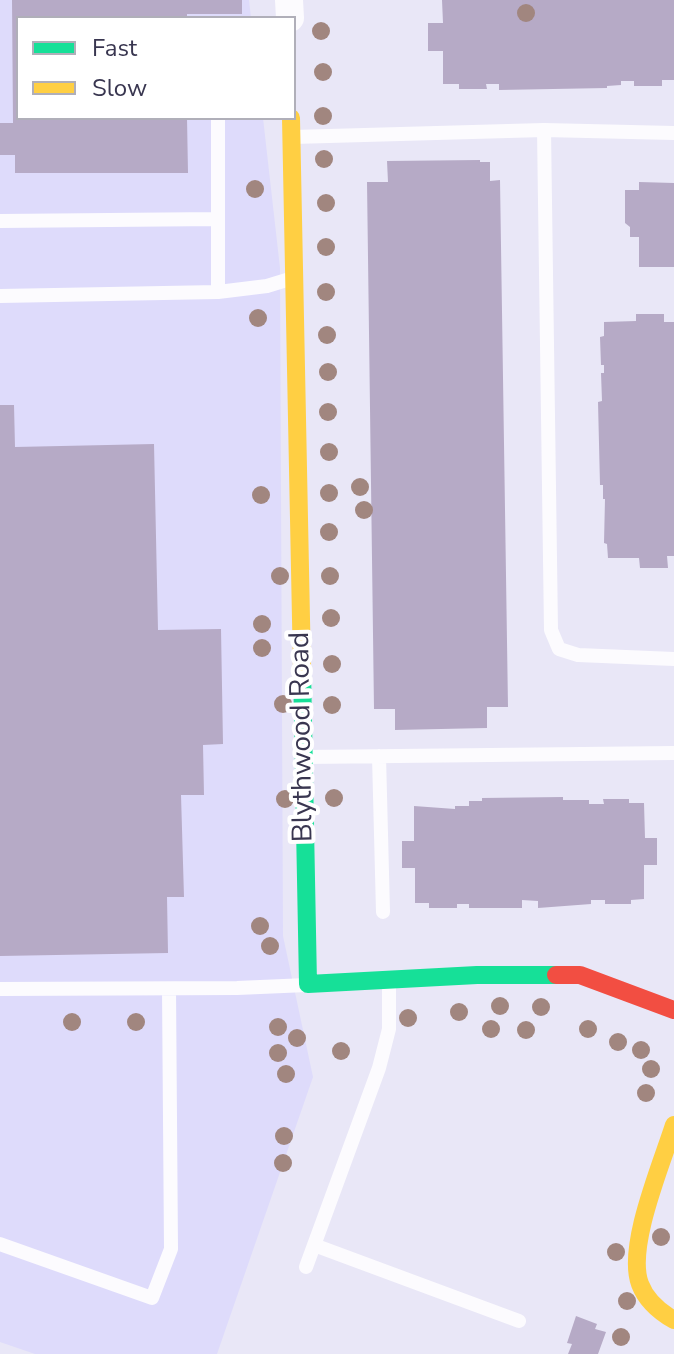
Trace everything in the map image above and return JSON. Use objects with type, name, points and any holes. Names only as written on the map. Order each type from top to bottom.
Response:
[{"type":"street","name":"Blythwood Road","points":[[291,128],[308,984]]},
{"type":"street","points":[[308,984],[477,975],[580,975],[674,1010]]},
{"type":"street","points":[[674,1125],[638,1241],[638,1279],[651,1302],[674,1320]]},
{"type":"lane","points":[[218,120],[218,292]]},
{"type":"lane","points":[[291,128],[674,133]]},
{"type":"lane","points":[[544,130],[551,630],[559,649],[578,655],[674,659]]},
{"type":"lane","points":[[0,221],[218,219]]},
{"type":"lane","points":[[0,296],[218,292],[267,286],[293,278]]},
{"type":"lane","points":[[303,757],[674,753]]},
{"type":"lane","points":[[379,756],[383,912]]},
{"type":"lane","points":[[306,1267],[379,1068],[389,1029],[389,982]]},
{"type":"lane","points":[[0,989],[169,989],[308,984]]},
{"type":"lane","points":[[0,1244],[152,1298],[171,1249],[169,989]]},
{"type":"lane","points":[[314,1245],[519,1321]]},
{"type":"shaded area","points":[[0,0],[249,0],[251,16],[16,16],[16,120],[263,120],[280,268],[283,936],[313,1077],[217,1354],[35,1354],[0,1342]]},
{"type":"building","points":[[12,0],[242,0],[242,14],[16,16],[16,120],[187,120],[188,173],[15,173],[15,155],[0,155],[0,123],[13,123]]},
{"type":"building","points":[[442,0],[674,0],[674,80],[662,80],[662,86],[634,86],[634,81],[621,81],[621,85],[607,88],[499,90],[499,84],[486,84],[487,89],[459,89],[459,84],[443,84],[443,51],[428,51],[428,23],[443,23]]},
{"type":"building","points":[[387,161],[490,162],[490,181],[500,180],[508,707],[487,707],[487,728],[395,730],[395,709],[374,709],[367,182],[388,182]]},
{"type":"building","points":[[639,182],[674,183],[674,267],[639,267],[639,237],[630,237],[630,227],[625,223],[625,190],[639,190]]},
{"type":"building","points":[[636,314],[664,314],[664,322],[674,322],[674,556],[667,556],[668,568],[640,568],[639,558],[608,558],[607,544],[604,543],[605,499],[603,485],[600,485],[598,402],[602,401],[601,373],[604,373],[604,365],[601,365],[600,337],[604,336],[604,322],[636,321]]},
{"type":"building","points":[[0,405],[14,405],[15,447],[154,444],[158,630],[221,629],[223,744],[203,745],[204,795],[181,795],[184,897],[167,897],[168,953],[0,956]]},
{"type":"building","points":[[563,797],[563,800],[589,800],[589,804],[604,804],[603,799],[629,799],[629,803],[644,803],[645,838],[657,838],[657,865],[644,865],[644,899],[631,900],[631,904],[605,904],[605,900],[591,900],[591,904],[538,908],[538,901],[522,900],[522,908],[469,908],[469,904],[457,904],[457,908],[429,908],[429,903],[415,903],[415,868],[402,868],[402,841],[414,841],[414,806],[455,809],[455,806],[469,806],[469,801],[482,801],[482,798]]},
{"type":"building","points":[[576,1316],[597,1324],[595,1329],[606,1332],[598,1354],[568,1354],[572,1344],[567,1343]]},
{"type":"traffic: fast","points":[[302,669],[308,984],[477,975],[556,975]]},
{"type":"traffic: slow","points":[[291,120],[302,669]]},
{"type":"traffic: slow","points":[[674,1125],[641,1227],[637,1268],[646,1295],[674,1320]]},
{"type":"traffic: jam","points":[[556,975],[580,975],[674,1010]]}]
